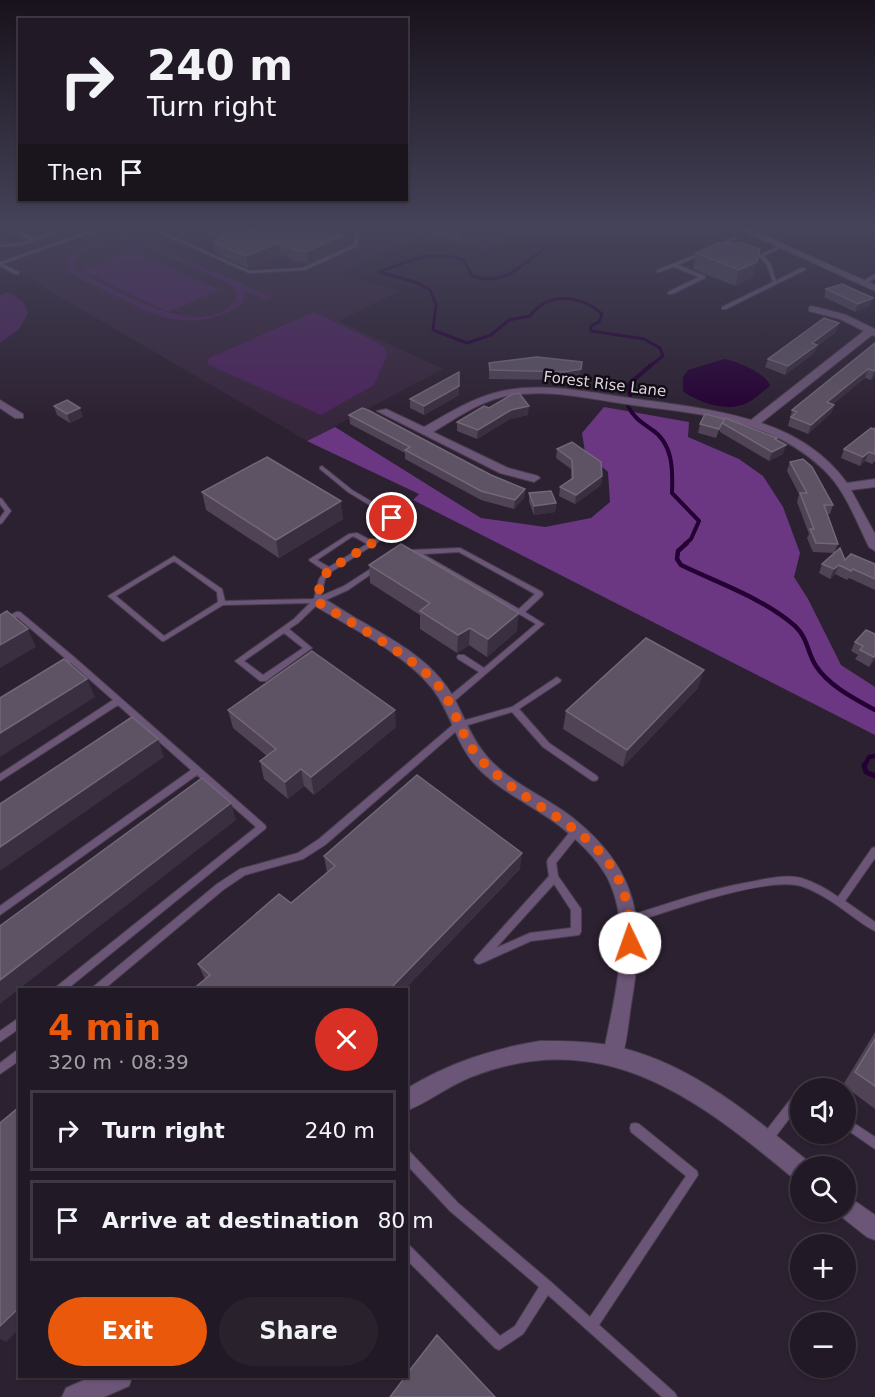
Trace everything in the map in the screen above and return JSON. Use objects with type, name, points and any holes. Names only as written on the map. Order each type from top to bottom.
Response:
[{"type":"street","points":[[753,424],[873,332],[843,317],[812,309]]},
{"type":"street","name":"Forest Rise Lane","points":[[424,432],[484,399],[529,390],[549,390],[605,397],[711,413],[753,424],[801,447],[829,469],[844,487],[875,547]]},
{"type":"street","points":[[0,403],[20,416]]},
{"type":"street","points":[[382,411],[504,471],[534,478]]},
{"type":"street","points":[[844,487],[875,483]]},
{"type":"street","points":[[316,601],[420,668],[436,683],[448,701],[463,736],[485,764],[577,830],[594,845],[616,874],[624,895],[629,920],[630,943],[613,1056]]},
{"type":"street","points":[[409,1094],[463,1068],[515,1053],[569,1050],[613,1056],[642,1064],[678,1080],[720,1106],[790,1161]]},
{"type":"street","points":[[856,1214],[875,1229]]},
{"type":"street","points":[[75,1397],[118,1378]]},
{"type":"lane","points":[[670,293],[676,290]]},
{"type":"lane","points":[[724,308],[760,290]]},
{"type":"lane","points":[[316,601],[322,579],[329,570],[390,531],[392,518],[350,491],[322,468]]},
{"type":"lane","points":[[0,500],[8,511],[0,522]]},
{"type":"lane","points":[[329,570],[312,560],[351,535],[356,534],[371,543]]},
{"type":"lane","points":[[398,555],[460,550],[540,594],[520,612]]},
{"type":"lane","points":[[414,552],[541,624],[448,701]]},
{"type":"lane","points":[[222,603],[220,591],[174,558],[111,596],[164,639],[222,603],[316,601]]},
{"type":"lane","points":[[284,629],[308,648],[263,680],[239,661],[284,629],[316,601],[346,588],[384,564]]},
{"type":"lane","points":[[0,624],[18,614],[262,828],[62,988]]},
{"type":"lane","points":[[461,657],[483,671]]},
{"type":"lane","points":[[51,671],[71,659]]},
{"type":"lane","points":[[98,988],[220,887],[243,872],[300,856],[322,842],[458,725],[514,709],[557,680]]},
{"type":"lane","points":[[0,778],[118,701]]},
{"type":"lane","points":[[514,709],[546,745],[594,778]]},
{"type":"lane","points":[[125,722],[135,716]]},
{"type":"lane","points":[[0,911],[197,770]]},
{"type":"lane","points":[[554,877],[479,960],[530,937],[576,932],[576,909],[554,877],[551,862],[577,830]]},
{"type":"lane","points":[[839,903],[875,851]]},
{"type":"lane","points":[[629,920],[688,901],[783,880],[793,880],[813,886],[875,927]]},
{"type":"lane","points":[[0,1037],[18,1024]]},
{"type":"lane","points":[[0,1069],[18,1055]]},
{"type":"lane","points":[[765,1141],[790,1109]]},
{"type":"lane","points":[[591,1326],[693,1175],[635,1128]]},
{"type":"lane","points":[[856,1130],[875,1144]]},
{"type":"lane","points":[[408,1158],[454,1207],[547,1286],[670,1397]]},
{"type":"lane","points":[[408,1252],[499,1344],[519,1330],[547,1286]]},
{"type":"shaded area","points":[[48,290],[400,291],[339,321],[443,369],[307,441]]},
{"type":"shaded area","points":[[104,290],[115,290],[161,310],[184,316],[205,317],[223,311],[237,297],[236,290],[257,290],[272,297],[266,300],[246,291],[242,302],[230,311],[194,321],[165,317]]},
{"type":"shaded area","points":[[123,290],[220,290],[168,312]]},
{"type":"shaded area","points":[[8,292],[23,302],[28,313],[19,329],[0,343],[0,295]]},
{"type":"shaded area","points":[[314,312],[384,346],[387,355],[374,385],[321,415],[207,364],[209,358]]},
{"type":"shaded area","points":[[724,359],[757,372],[768,381],[770,386],[749,402],[735,407],[711,404],[683,391],[683,377],[688,370]]},
{"type":"shaded area","points":[[604,407],[689,422],[688,437],[739,459],[763,476],[783,507],[800,553],[794,577],[808,599],[841,665],[875,687],[875,735],[413,500],[419,494],[307,441],[335,427],[481,518],[545,527],[591,518],[610,502],[608,472],[585,452],[582,433]]},
{"type":"building","points":[[829,290],[856,290],[873,298],[858,304]]},
{"type":"building","points":[[824,318],[839,323],[812,343],[817,345],[788,366],[768,359]]},
{"type":"building","points":[[875,343],[874,371],[868,369],[827,402],[834,405],[811,425],[791,417],[797,412],[792,410]]},
{"type":"building","points":[[537,357],[582,362],[581,369],[564,372],[490,370],[489,363]]},
{"type":"building","points":[[459,372],[459,386],[424,406],[410,399]]},
{"type":"building","points":[[519,393],[529,406],[511,410],[478,430],[457,422],[484,406],[489,408]]},
{"type":"building","points":[[67,400],[80,408],[67,414],[54,406]]},
{"type":"building","points":[[362,408],[491,475],[525,489],[515,500],[481,491],[405,450],[410,447],[349,415]]},
{"type":"building","points":[[705,414],[724,419],[719,429],[700,424]]},
{"type":"building","points":[[725,418],[777,438],[775,439],[786,445],[772,452],[722,423]]},
{"type":"building","points":[[871,428],[875,428],[875,454],[869,452],[863,457],[844,449]]},
{"type":"building","points":[[572,442],[601,462],[602,476],[576,495],[560,487],[573,478],[572,460],[557,449]]},
{"type":"building","points":[[267,457],[341,501],[276,540],[202,492]]},
{"type":"building","points":[[803,459],[812,467],[833,505],[824,505],[838,544],[816,543],[810,529],[814,529],[800,493],[807,493],[790,462]]},
{"type":"building","points":[[551,491],[556,503],[534,506],[529,493]]},
{"type":"building","points":[[401,544],[519,613],[488,639],[470,628],[458,635],[420,611],[430,603],[369,565]]},
{"type":"building","points":[[840,548],[845,560],[851,554],[875,564],[875,579],[839,565],[834,569],[822,564]]},
{"type":"building","points":[[7,611],[28,629],[0,645],[0,615]]},
{"type":"building","points":[[866,630],[875,634],[874,657],[860,650],[863,646],[855,642]]},
{"type":"building","points":[[646,638],[704,670],[627,750],[566,711]]},
{"type":"building","points":[[312,651],[395,710],[311,777],[301,769],[285,782],[260,761],[276,749],[228,710]]},
{"type":"building","points":[[64,659],[87,679],[0,733],[0,698]]},
{"type":"building","points":[[132,717],[158,739],[0,847],[0,804]]},
{"type":"building","points":[[417,775],[522,853],[391,988],[194,988],[210,975],[198,964],[279,894],[291,903],[335,866],[324,856]]},
{"type":"building","points":[[202,778],[231,803],[0,980],[0,926]]},
{"type":"building","points":[[875,1039],[875,1086],[855,1072]]},
{"type":"building","points":[[18,1108],[18,1309],[0,1326],[0,1123]]},
{"type":"building","points":[[437,1335],[495,1397],[390,1397],[404,1378],[408,1378],[408,1372]]},
{"type":"waterway","points":[[430,290],[436,304],[433,330],[467,343],[491,335],[509,320],[530,316],[546,302],[565,298],[584,303],[602,314],[599,322],[591,326],[591,331],[644,339],[660,348],[663,356],[649,367]]},
{"type":"waterway","points":[[630,396],[628,385],[651,365]]},
{"type":"waterway","points":[[628,406],[635,416],[664,442],[672,466],[672,493],[699,521],[691,539],[685,544]]},
{"type":"waterway","points":[[687,543],[678,551],[677,559],[681,565],[755,599],[782,616],[799,631],[821,673],[843,691],[875,710]]},
{"type":"waterway","points":[[864,766],[869,757],[875,756]]},
{"type":"waterway","points":[[864,766],[866,772],[875,776]]},
{"type":"route","points":[[392,518],[392,528],[387,534],[329,570],[322,579],[316,601],[429,675],[451,706],[463,736],[481,760],[495,773],[577,830],[594,845],[604,856],[619,881],[628,909],[630,943]]}]
